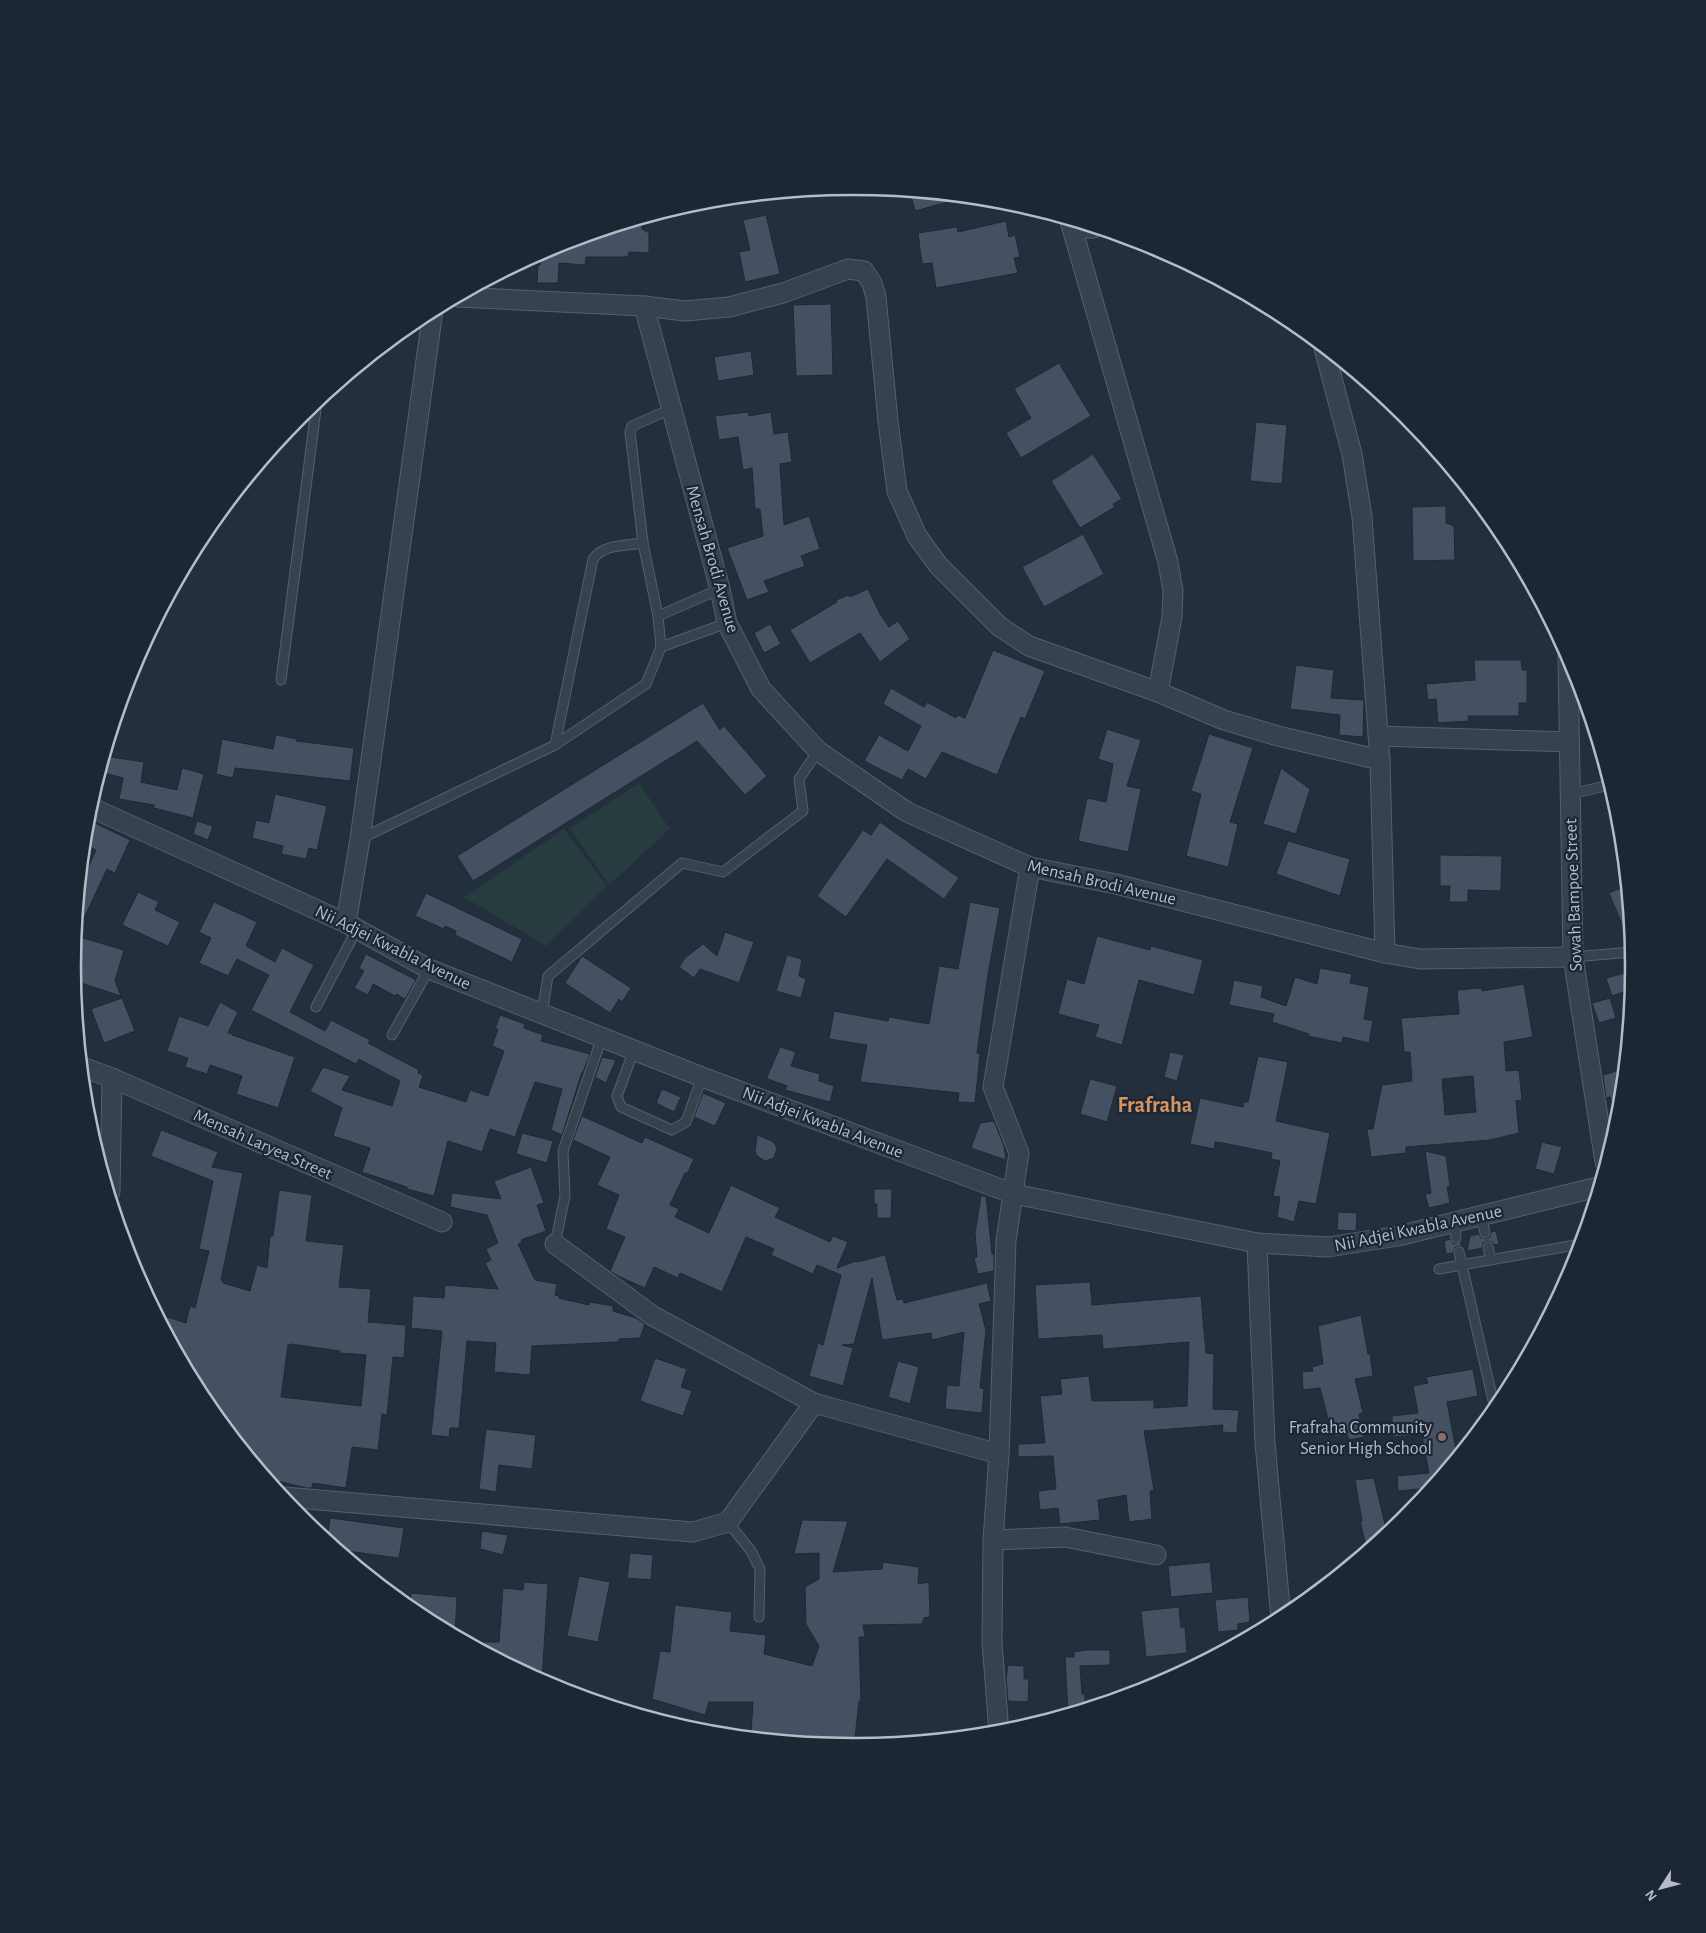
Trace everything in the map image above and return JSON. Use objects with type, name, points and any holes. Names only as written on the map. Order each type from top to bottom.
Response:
[{"type":"street","points":[[1073,227],[1165,553],[1173,591],[1172,617],[1158,692]]},
{"type":"street","points":[[468,298],[644,306],[685,311],[729,307],[783,293],[848,269],[864,271],[872,282],[876,297],[897,491],[917,536],[938,565],[1000,627],[1029,646],[1158,692],[1224,720],[1278,736],[1380,760]]},
{"type":"street","name":"Mensah Brodi Avenue","points":[[644,306],[728,623],[761,689],[818,750],[907,812],[1030,867],[1116,884],[1384,953],[1420,960],[1573,956]]},
{"type":"street","points":[[351,926],[360,840],[432,320]]},
{"type":"street","points":[[1326,357],[1352,454],[1362,517],[1380,760],[1384,953]]},
{"type":"street","name":"Sowah Bampoe Street","points":[[1568,677],[1573,956],[1603,1145]]},
{"type":"street","points":[[1378,736],[1569,742]]},
{"type":"street","name":"Nii Adjei Kwabla Avenue","points":[[97,810],[351,926],[429,969],[702,1077],[1014,1194],[1257,1243],[1328,1247],[1398,1236],[1455,1230],[1483,1224],[1591,1189]]},
{"type":"street","points":[[998,1724],[992,1642],[993,1540],[999,1454],[1006,1241],[1019,1153],[993,1087],[1030,867]]},
{"type":"street","name":"Mensah Laryea Street","points":[[88,1069],[442,1222]]},
{"type":"street","points":[[110,1174],[112,1078]]},
{"type":"street","points":[[1257,1243],[1265,1443],[1280,1609]]},
{"type":"street","points":[[555,1244],[652,1316],[814,1403],[999,1454]]},
{"type":"street","points":[[294,1498],[693,1532],[728,1522],[814,1403]]},
{"type":"street","points":[[993,1540],[1065,1537],[1156,1556]]},
{"type":"lane","points":[[360,840],[555,745],[646,684],[661,647],[658,616],[642,543],[630,432],[632,426],[637,423],[671,409]]},
{"type":"lane","points":[[281,680],[316,413]]},
{"type":"lane","points":[[555,745],[593,560],[598,553],[605,549],[642,543]]},
{"type":"lane","points":[[658,616],[720,590]]},
{"type":"lane","points":[[661,647],[728,623]]},
{"type":"lane","points":[[542,1014],[548,976],[682,864],[723,872],[804,811],[799,779],[818,750]]},
{"type":"lane","points":[[1570,794],[1603,787]]},
{"type":"lane","points":[[316,1007],[351,926]]},
{"type":"lane","points":[[1573,956],[1624,953]]},
{"type":"lane","points":[[392,1035],[429,969]]},
{"type":"lane","points":[[555,1244],[565,1196],[563,1151],[602,1037]]},
{"type":"lane","points":[[634,1050],[617,1096],[621,1107],[672,1130],[686,1122],[702,1077]]},
{"type":"lane","points":[[1440,1269],[1572,1245]]},
{"type":"lane","points":[[1488,1247],[1491,1260]]},
{"type":"lane","points":[[1458,1252],[1492,1398]]},
{"type":"lane","points":[[728,1522],[751,1551],[760,1570],[759,1617]]},
{"type":"green space","points":[[639,783],[670,829],[609,885],[570,828]]},
{"type":"green space","points":[[564,829],[607,886],[546,946],[464,897]]},
{"type":"building","points":[[911,197],[952,201],[915,211]]},
{"type":"building","points":[[766,215],[780,274],[745,282],[739,252],[750,250],[743,220]]},
{"type":"building","points":[[1006,221],[1009,237],[1015,235],[1020,257],[1014,258],[1018,273],[936,288],[932,263],[922,264],[918,233],[957,227],[958,232]]},
{"type":"building","points":[[642,224],[642,229],[649,233],[649,253],[629,252],[628,257],[586,257],[585,265],[559,263],[558,283],[537,283],[538,265],[540,265],[540,261],[558,253]]},
{"type":"building","points":[[831,304],[833,375],[796,376],[793,305]]},
{"type":"building","points":[[751,351],[754,375],[718,381],[714,357]]},
{"type":"building","points":[[1059,363],[1091,416],[1021,458],[1006,433],[1031,418],[1014,389]]},
{"type":"building","points":[[748,412],[749,416],[771,412],[774,434],[788,432],[792,462],[780,464],[784,525],[809,516],[820,549],[801,556],[805,566],[764,581],[769,592],[747,600],[727,548],[763,536],[760,509],[755,509],[752,468],[743,470],[738,437],[719,440],[715,416]]},
{"type":"building","points":[[1256,422],[1287,425],[1282,484],[1250,481]]},
{"type":"building","points":[[1093,454],[1122,499],[1113,504],[1115,507],[1080,528],[1051,481]]},
{"type":"building","points":[[1446,506],[1446,523],[1454,526],[1455,560],[1413,561],[1412,507]]},
{"type":"building","points":[[1083,534],[1104,574],[1044,607],[1022,567]]},
{"type":"building","points":[[868,589],[880,614],[889,627],[898,621],[910,639],[880,662],[860,633],[810,663],[790,630],[837,602],[836,600],[849,595],[850,597]]},
{"type":"building","points":[[770,624],[781,644],[764,653],[754,633]]},
{"type":"building","points":[[993,650],[1045,671],[1025,719],[1021,717],[997,775],[942,752],[926,779],[908,769],[902,780],[864,761],[879,735],[908,751],[921,726],[883,704],[891,688],[924,707],[927,702],[956,718],[957,715],[965,718]]},
{"type":"building","points":[[1474,660],[1521,660],[1522,670],[1527,670],[1527,703],[1519,703],[1519,716],[1468,716],[1469,721],[1438,723],[1436,699],[1428,700],[1426,684],[1475,680]]},
{"type":"building","points":[[1296,665],[1334,670],[1331,698],[1364,700],[1363,737],[1339,735],[1340,715],[1290,709]]},
{"type":"building","points":[[703,703],[720,730],[724,726],[767,776],[745,795],[697,741],[473,881],[457,856]]},
{"type":"building","points":[[1107,729],[1141,740],[1127,786],[1141,789],[1128,852],[1078,841],[1087,798],[1106,802],[1113,764],[1098,759]]},
{"type":"building","points":[[1209,734],[1253,748],[1230,822],[1238,824],[1228,867],[1186,856],[1201,794],[1191,791]]},
{"type":"building","points":[[276,735],[297,739],[296,741],[354,748],[350,781],[235,768],[233,778],[216,774],[222,739],[273,749]]},
{"type":"building","points":[[111,757],[144,762],[141,782],[177,790],[182,768],[204,774],[193,818],[154,808],[154,805],[119,799],[123,778],[106,774]]},
{"type":"building","points":[[1281,768],[1310,789],[1296,834],[1263,824]]},
{"type":"building","points":[[275,794],[327,806],[317,850],[309,848],[306,859],[281,854],[283,846],[252,838],[256,820],[269,823]]},
{"type":"building","points":[[197,821],[213,826],[208,840],[193,834]]},
{"type":"building","points":[[880,822],[959,878],[944,899],[887,859],[846,917],[817,896],[863,830],[871,835]]},
{"type":"building","points":[[95,823],[130,840],[115,873],[107,869],[83,921],[88,869],[96,850],[91,847]]},
{"type":"building","points":[[1288,841],[1350,859],[1340,896],[1276,874]]},
{"type":"building","points":[[1440,855],[1502,856],[1501,891],[1468,890],[1468,902],[1449,902],[1450,886],[1440,886]]},
{"type":"building","points":[[1620,888],[1623,928],[1609,893]]},
{"type":"building","points":[[138,892],[159,902],[155,910],[180,922],[168,946],[122,925]]},
{"type":"building","points":[[426,893],[522,939],[512,962],[455,935],[456,931],[445,926],[444,929],[415,916]]},
{"type":"building","points":[[214,902],[257,922],[246,946],[275,962],[282,948],[314,965],[290,1012],[325,1031],[331,1020],[370,1040],[368,1043],[419,1070],[418,1073],[423,1075],[419,1087],[466,1102],[470,1090],[488,1096],[504,1051],[492,1046],[498,1029],[495,1029],[500,1015],[525,1024],[524,1028],[543,1035],[541,1041],[590,1054],[582,1072],[562,1135],[551,1130],[562,1089],[535,1082],[515,1137],[490,1129],[482,1152],[448,1141],[434,1196],[407,1189],[407,1187],[362,1172],[370,1148],[333,1136],[342,1108],[310,1091],[323,1067],[350,1076],[342,1090],[392,1106],[400,1081],[359,1059],[356,1064],[251,1010],[269,975],[237,959],[228,976],[199,963],[211,938],[199,932]]},
{"type":"building","points":[[970,902],[1000,908],[988,974],[977,1053],[980,1054],[975,1103],[958,1102],[959,1093],[860,1082],[867,1045],[829,1039],[834,1011],[888,1021],[889,1017],[929,1024],[939,966],[958,969]]},
{"type":"building","points":[[725,932],[754,942],[739,983],[700,969],[694,978],[679,967],[685,958],[703,944],[717,956]]},
{"type":"building","points":[[1097,936],[1150,950],[1151,946],[1203,960],[1194,995],[1139,980],[1122,1045],[1095,1037],[1099,1025],[1058,1014],[1067,979],[1084,984]]},
{"type":"building","points":[[82,938],[124,950],[115,981],[121,996],[82,983]]},
{"type":"building","points":[[366,954],[416,980],[405,999],[396,994],[395,996],[373,984],[368,995],[354,988],[364,971],[359,968]]},
{"type":"building","points":[[787,955],[802,959],[799,976],[806,979],[801,998],[776,991]]},
{"type":"building","points":[[582,956],[631,988],[622,1002],[619,999],[610,1013],[565,983]]},
{"type":"building","points":[[1320,968],[1352,974],[1350,983],[1369,987],[1364,1019],[1373,1021],[1369,1043],[1343,1037],[1342,1043],[1308,1036],[1309,1034],[1272,1022],[1274,1014],[1229,1005],[1234,980],[1263,986],[1261,997],[1286,1006],[1295,977],[1317,984]]},
{"type":"building","points":[[1625,973],[1624,992],[1612,996],[1606,978]]},
{"type":"building","points":[[1524,984],[1533,1037],[1504,1042],[1506,1071],[1519,1070],[1522,1100],[1516,1101],[1519,1133],[1490,1140],[1406,1147],[1406,1153],[1371,1157],[1367,1129],[1373,1129],[1382,1085],[1412,1081],[1410,1052],[1404,1052],[1401,1018],[1459,1014],[1457,990],[1481,988],[1482,991]],"holes":[[[1473,1076],[1476,1112],[1445,1115],[1442,1079]]]},
{"type":"building","points":[[122,998],[135,1031],[104,1043],[91,1009]]},
{"type":"building","points":[[1610,998],[1616,1018],[1599,1023],[1592,1003]]},
{"type":"building","points":[[220,1002],[238,1012],[228,1033],[295,1057],[278,1108],[236,1094],[242,1076],[210,1065],[207,1074],[185,1067],[188,1058],[167,1051],[179,1016],[208,1026]]},
{"type":"building","points":[[780,1047],[796,1052],[791,1066],[820,1074],[819,1081],[834,1086],[830,1102],[785,1090],[787,1086],[768,1079],[767,1077]]},
{"type":"building","points":[[1170,1052],[1184,1055],[1177,1081],[1164,1077]]},
{"type":"building","points":[[1258,1056],[1288,1062],[1276,1121],[1330,1133],[1316,1204],[1299,1201],[1294,1222],[1277,1217],[1280,1197],[1273,1196],[1280,1161],[1271,1159],[1272,1153],[1215,1142],[1214,1149],[1190,1144],[1200,1098],[1243,1107],[1244,1102],[1248,1102]]},
{"type":"building","points":[[602,1057],[616,1060],[606,1083],[595,1077]]},
{"type":"building","points":[[1617,1071],[1612,1104],[1610,1097],[1606,1098],[1603,1075]]},
{"type":"building","points":[[1090,1079],[1117,1086],[1107,1122],[1080,1114]]},
{"type":"building","points":[[662,1089],[681,1097],[674,1112],[656,1103]]},
{"type":"building","points":[[703,1093],[726,1103],[715,1126],[694,1117]]},
{"type":"building","points":[[582,1116],[642,1143],[645,1137],[694,1159],[687,1174],[685,1173],[670,1205],[679,1209],[675,1217],[709,1233],[731,1185],[780,1208],[775,1217],[830,1242],[833,1236],[848,1242],[837,1268],[856,1261],[885,1255],[897,1300],[903,1299],[904,1303],[987,1283],[991,1301],[979,1304],[986,1330],[980,1388],[984,1389],[982,1413],[945,1409],[947,1385],[959,1386],[964,1332],[932,1340],[931,1333],[882,1340],[872,1278],[854,1344],[842,1345],[853,1348],[843,1386],[809,1376],[818,1343],[823,1345],[841,1275],[817,1265],[813,1274],[771,1255],[774,1249],[746,1237],[722,1292],[680,1273],[678,1278],[654,1267],[645,1288],[610,1271],[625,1237],[606,1229],[619,1195],[597,1185],[610,1157],[573,1140]]},
{"type":"building","points":[[994,1121],[1004,1146],[1006,1160],[971,1148],[980,1123]]},
{"type":"building","points":[[161,1130],[218,1152],[212,1167],[243,1173],[221,1280],[223,1283],[250,1291],[257,1265],[267,1268],[270,1236],[273,1236],[279,1190],[312,1195],[306,1241],[344,1245],[339,1287],[371,1289],[368,1322],[406,1325],[404,1358],[393,1357],[387,1415],[382,1414],[378,1450],[352,1447],[346,1488],[313,1483],[312,1488],[307,1488],[279,1481],[241,1436],[211,1395],[166,1316],[186,1323],[190,1306],[195,1308],[209,1251],[199,1249],[213,1181],[151,1156]],"holes":[[[288,1345],[340,1351],[340,1353],[366,1355],[361,1406],[281,1397]]]},
{"type":"building","points":[[522,1133],[553,1141],[547,1163],[516,1154]]},
{"type":"building","points":[[757,1135],[775,1144],[777,1149],[774,1158],[765,1161],[757,1156],[755,1152]]},
{"type":"building","points":[[1542,1142],[1562,1147],[1554,1174],[1535,1169]]},
{"type":"building","points":[[1425,1151],[1446,1156],[1450,1186],[1447,1187],[1450,1203],[1429,1208],[1425,1194],[1431,1193]]},
{"type":"building","points":[[531,1167],[544,1203],[537,1205],[546,1231],[521,1240],[522,1242],[518,1244],[535,1280],[557,1284],[555,1295],[559,1296],[559,1298],[589,1305],[590,1302],[613,1306],[613,1311],[636,1318],[645,1324],[640,1338],[619,1339],[619,1342],[532,1346],[530,1375],[494,1372],[496,1343],[467,1341],[459,1428],[450,1428],[449,1437],[431,1435],[442,1331],[411,1328],[413,1296],[444,1298],[445,1285],[498,1289],[485,1263],[491,1260],[486,1249],[498,1243],[487,1215],[450,1207],[452,1193],[501,1199],[494,1181]]},
{"type":"building","points":[[874,1189],[892,1189],[891,1218],[877,1218],[877,1204],[874,1204]]},
{"type":"building","points":[[981,1196],[986,1196],[992,1254],[994,1254],[994,1271],[978,1274],[974,1258],[977,1257],[975,1233]]},
{"type":"building","points":[[1338,1212],[1357,1213],[1356,1231],[1337,1230]]},
{"type":"building","points":[[1496,1231],[1499,1244],[1494,1245],[1492,1242],[1487,1241],[1483,1243],[1482,1248],[1467,1251],[1470,1236],[1479,1234],[1481,1238],[1486,1239],[1490,1237],[1491,1232]]},
{"type":"building","points":[[1450,1239],[1454,1244],[1461,1242],[1461,1246],[1455,1247],[1453,1253],[1446,1254],[1444,1241]]},
{"type":"building","points":[[1090,1282],[1092,1305],[1201,1296],[1206,1353],[1214,1354],[1213,1409],[1239,1410],[1237,1433],[1222,1432],[1223,1425],[1144,1431],[1154,1490],[1150,1491],[1152,1519],[1129,1522],[1126,1495],[1098,1500],[1100,1520],[1060,1524],[1058,1508],[1040,1510],[1038,1491],[1056,1489],[1053,1456],[1018,1457],[1018,1444],[1045,1443],[1040,1396],[1062,1394],[1060,1379],[1089,1376],[1092,1401],[1154,1400],[1154,1408],[1187,1406],[1189,1342],[1103,1349],[1102,1335],[1038,1339],[1035,1285]]},
{"type":"building","points":[[1361,1315],[1373,1376],[1355,1379],[1363,1413],[1359,1414],[1364,1437],[1349,1440],[1347,1434],[1335,1437],[1333,1430],[1331,1430],[1320,1388],[1303,1390],[1302,1372],[1313,1371],[1312,1367],[1323,1364],[1318,1326]]},
{"type":"building","points":[[655,1358],[687,1369],[681,1387],[692,1391],[683,1416],[640,1401]]},
{"type":"building","points":[[898,1361],[919,1367],[910,1404],[888,1397]]},
{"type":"building","points":[[1473,1369],[1478,1396],[1447,1402],[1456,1447],[1420,1489],[1398,1491],[1397,1476],[1429,1473],[1422,1435],[1393,1437],[1392,1416],[1418,1413],[1413,1386],[1428,1383],[1426,1377]]},
{"type":"building","points":[[486,1429],[536,1435],[532,1469],[499,1465],[496,1492],[479,1489]]},
{"type":"building","points":[[1374,1478],[1385,1525],[1365,1544],[1360,1521],[1362,1521],[1355,1480]]},
{"type":"building","points":[[330,1518],[404,1528],[399,1558],[349,1551],[328,1532]]},
{"type":"building","points":[[802,1520],[848,1521],[833,1572],[882,1569],[883,1562],[919,1567],[918,1584],[929,1582],[930,1617],[924,1618],[922,1624],[863,1625],[865,1637],[859,1637],[861,1701],[859,1701],[855,1738],[803,1737],[751,1732],[753,1702],[709,1702],[705,1715],[652,1699],[660,1651],[670,1652],[675,1605],[732,1612],[730,1631],[766,1635],[764,1654],[812,1666],[819,1646],[806,1624],[805,1587],[819,1579],[819,1553],[794,1554]]},
{"type":"building","points":[[482,1531],[508,1535],[503,1555],[480,1549]]},
{"type":"building","points":[[630,1553],[653,1555],[651,1580],[627,1578]]},
{"type":"building","points":[[1210,1562],[1213,1593],[1171,1597],[1168,1566]]},
{"type":"building","points":[[579,1576],[610,1582],[598,1642],[567,1636]]},
{"type":"building","points":[[524,1582],[548,1584],[542,1673],[480,1642],[499,1642],[503,1588],[523,1590]]},
{"type":"building","points":[[411,1593],[457,1597],[455,1628],[424,1608],[411,1599]]},
{"type":"building","points":[[1248,1597],[1250,1622],[1238,1624],[1238,1630],[1218,1632],[1215,1600]]},
{"type":"building","points":[[1179,1607],[1181,1628],[1185,1627],[1187,1653],[1146,1657],[1141,1611]]},
{"type":"building","points":[[1110,1650],[1110,1665],[1080,1666],[1082,1694],[1085,1694],[1085,1702],[1068,1707],[1065,1657],[1074,1657],[1074,1652]]},
{"type":"building","points":[[1008,1665],[1024,1666],[1024,1679],[1029,1679],[1028,1702],[1008,1701],[1006,1678]]},
{"type":"place","name":"Frafraha Community Senior High School","points":[[1442,1437]]},
{"type":"district","name":"Frafraha","points":[[1155,1104]]}]
